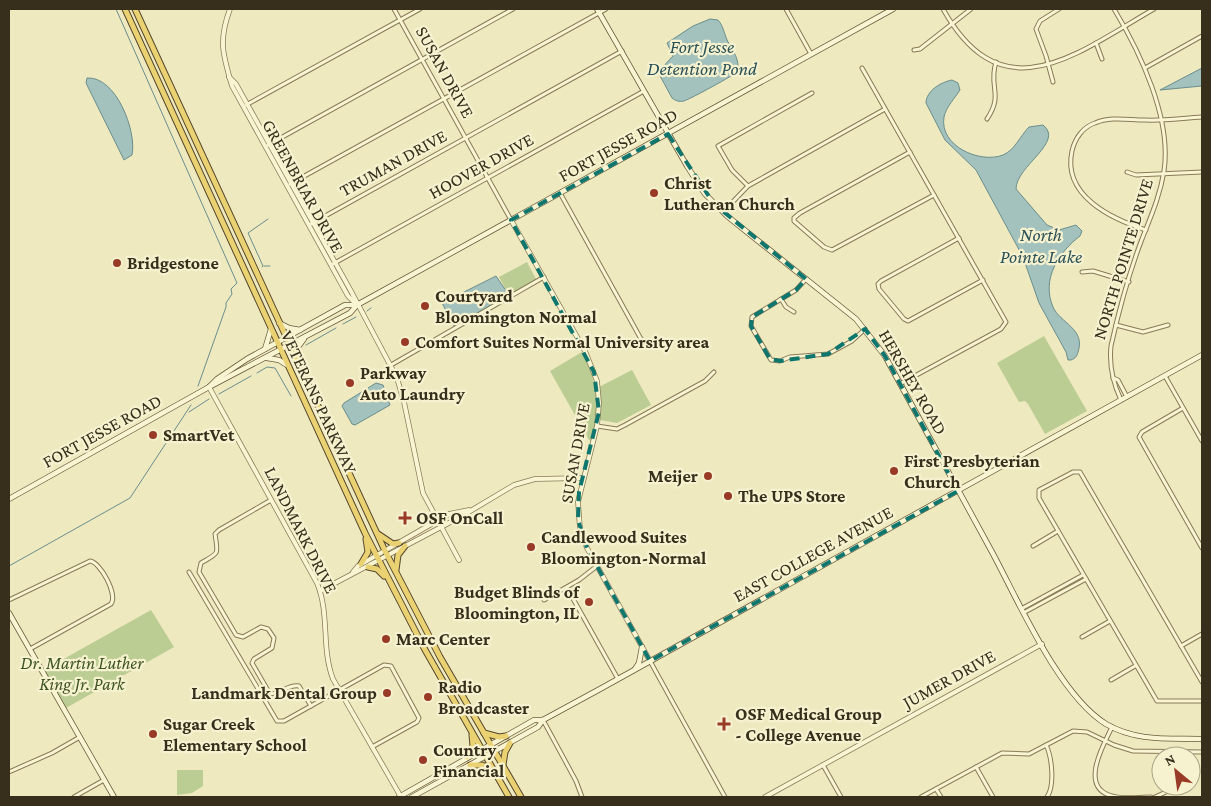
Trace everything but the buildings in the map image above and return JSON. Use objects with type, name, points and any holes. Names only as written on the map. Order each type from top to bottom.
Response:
[{"type":"highway","name":"VETERANS PARKWAY","points":[[125,9],[366,536],[472,734],[509,797]]},
{"type":"highway","name":"VETERANS PARKWAY","points":[[135,9],[386,554],[521,797]]},
{"type":"highway","points":[[376,533],[393,544],[399,543]]},
{"type":"highway","points":[[361,564],[368,552],[366,536]]},
{"type":"highway","points":[[396,573],[396,559],[405,546]]},
{"type":"highway","points":[[368,567],[377,569],[388,580]]},
{"type":"highway","points":[[484,733],[499,737],[506,736]]},
{"type":"highway","points":[[467,757],[473,746],[472,734]]},
{"type":"highway","points":[[503,765],[505,752],[510,743]]},
{"type":"highway","points":[[470,765],[482,765],[493,770]]},
{"type":"main road","name":"FORT JESSE ROAD","points":[[9,498],[209,387],[350,313],[357,305],[892,9]]},
{"type":"main road","name":"HERSHEY ROAD","points":[[598,11],[695,179],[723,212],[841,306],[865,328],[885,356],[1042,644],[1076,699],[1112,727],[1125,733],[1147,738],[1202,739]]},
{"type":"main road","name":"FORT JESSE ROAD","points":[[209,387],[217,379],[277,342],[345,305],[357,305]]},
{"type":"main road","points":[[279,323],[292,330],[301,330]]},
{"type":"main road","points":[[264,350],[270,329]]},
{"type":"main road","points":[[296,360],[298,347],[305,337]]},
{"type":"main road","name":"EAST COLLEGE AVENUE","points":[[412,797],[538,727],[543,720],[1202,355]]},
{"type":"main road","points":[[266,358],[275,358],[287,365]]},
{"type":"main road","points":[[9,612],[114,797]]},
{"type":"main road","points":[[634,670],[639,662],[642,647]]},
{"type":"main road","name":"EAST COLLEGE AVENUE","points":[[400,797],[534,720],[543,720]]},
{"type":"street","name":"GREENBRIAR DRIVE","points":[[230,9],[222,38],[222,55],[230,77],[334,264],[348,296],[357,305],[391,365],[402,392],[423,493],[459,560]]},
{"type":"street","name":"SUSAN DRIVE","points":[[394,9],[544,278],[594,372],[599,395],[597,426],[582,478],[578,502],[578,520],[583,539],[725,797]]},
{"type":"street","points":[[246,105],[420,9]]},
{"type":"street","points":[[268,145],[514,9]]},
{"type":"street","points":[[290,185],[598,11],[606,9]]},
{"type":"street","points":[[786,9],[811,54]]},
{"type":"street","points":[[943,9],[952,24],[971,47],[996,62],[1028,68],[1048,66],[1064,60],[1154,9]]},
{"type":"street","points":[[914,50],[920,49],[971,9]]},
{"type":"street","points":[[1053,82],[1036,32],[1036,26],[1042,19],[1059,9]]},
{"type":"street","name":"NORTH POINTE DRIVE","points":[[1114,9],[1145,68],[1160,120],[1164,148],[1163,174],[1155,211],[1146,230],[1129,282],[1116,325],[1110,356],[1113,383],[1122,400]]},
{"type":"street","points":[[1145,68],[1202,36]]},
{"type":"street","points":[[1096,43],[1102,59]]},
{"type":"street","name":"TRUMAN DRIVE","points":[[311,224],[622,52]]},
{"type":"street","points":[[987,119],[996,102],[993,73],[996,62]]},
{"type":"street","points":[[862,68],[1005,320],[1005,324],[1001,329],[900,384]]},
{"type":"street","name":"HOOVER DRIVE","points":[[334,264],[644,91]]},
{"type":"street","points":[[748,186],[732,170],[718,146],[812,93]]},
{"type":"street","points":[[723,212],[748,186],[885,109]]},
{"type":"street","points":[[1146,230],[1117,220],[1088,199],[1077,186],[1073,176],[1071,156],[1079,135],[1093,123],[1123,118],[1160,120],[1202,117]]},
{"type":"street","points":[[910,152],[800,213],[794,221],[824,247],[832,250],[934,195]]},
{"type":"street","points":[[1127,172],[1136,175],[1202,172]]},
{"type":"street","points":[[560,193],[641,339],[649,345]]},
{"type":"street","points":[[959,238],[881,281],[878,284],[879,289],[904,319],[908,321],[983,280]]},
{"type":"street","points":[[1082,272],[1093,271],[1129,282]]},
{"type":"street","points":[[391,365],[544,278]]},
{"type":"street","points":[[806,279],[796,290],[756,313],[750,323],[771,360],[828,354],[852,340],[865,328]]},
{"type":"street","points":[[781,299],[786,307],[794,312]]},
{"type":"street","points":[[1116,325],[1144,332],[1168,325]]},
{"type":"street","points":[[597,426],[617,428],[625,425],[705,381],[714,372]]},
{"type":"street","points":[[1165,376],[1202,441]]},
{"type":"street","points":[[1113,378],[1118,380],[1127,397]]},
{"type":"street","name":"LANDMARK DRIVE","points":[[209,387],[320,591],[325,613],[328,666],[339,690],[400,797]]},
{"type":"street","points":[[1183,408],[1139,435],[1202,548]]},
{"type":"street","points":[[1202,682],[1078,471],[1073,472],[1038,493],[1039,498],[1135,666],[1157,701],[1202,701]]},
{"type":"street","points":[[352,573],[361,564],[405,546],[522,482],[541,478],[582,478]]},
{"type":"street","points":[[272,500],[218,530],[215,534],[219,549],[217,554],[201,563],[199,572],[236,635],[243,637],[261,627],[268,630],[274,638],[272,648],[252,662],[270,694],[277,694],[292,685],[299,686],[311,706]]},
{"type":"street","points":[[386,554],[399,543],[449,514],[469,510]]},
{"type":"street","points":[[1033,546],[1058,531]]},
{"type":"street","points":[[320,591],[352,573],[368,567],[377,558]]},
{"type":"street","points":[[9,600],[87,561],[94,561],[114,593],[114,599],[111,604],[29,649]]},
{"type":"street","points":[[544,600],[567,588],[597,566]]},
{"type":"street","points":[[189,572],[276,721],[284,721],[388,665],[395,673],[419,718],[417,722],[372,747]]},
{"type":"street","points":[[1024,610],[1083,575]]},
{"type":"street","points":[[1024,610],[1086,579]]},
{"type":"street","points":[[567,588],[618,679]]},
{"type":"street","points":[[1049,594],[1051,598]]},
{"type":"street","points":[[1082,637],[1110,621]]},
{"type":"street","points":[[1181,646],[1202,634]]},
{"type":"street","name":"JUMER DRIVE","points":[[764,797],[1042,644]]},
{"type":"street","points":[[1111,680],[1135,666]]},
{"type":"street","points":[[543,720],[576,781],[582,797]]},
{"type":"street","points":[[1112,727],[1095,772],[1095,781],[1100,789],[1111,796],[1151,797]]},
{"type":"street","points":[[921,797],[1002,752],[1029,754],[1069,732],[1078,730],[1087,732],[1105,742],[1133,751],[1151,752]]},
{"type":"street","points":[[9,772],[52,753],[80,737]]},
{"type":"street","points":[[1046,745],[1050,755],[1051,781],[1050,793],[1047,797]]},
{"type":"street","points":[[822,765],[841,797]]},
{"type":"street","points":[[976,767],[993,797]]},
{"type":"street","points":[[74,797],[104,780]]},
{"type":"street","points":[[936,789],[941,797]]},
{"type":"highlighted area","points":[[668,134],[714,204],[806,279],[796,290],[752,317],[751,326],[770,359],[780,361],[828,354],[865,329],[885,356],[958,491],[650,661],[587,548],[578,520],[579,492],[599,412],[594,372],[511,220]]},
{"type":"green space","points":[[527,262],[536,279],[509,295],[499,277]]},
{"type":"green space","points":[[1044,336],[1087,411],[1045,434],[1028,404],[1025,401],[1019,402],[997,363]]},
{"type":"green space","points":[[582,352],[591,370],[595,389],[632,370],[651,405],[617,423],[600,420],[595,443],[589,440],[550,371]]},
{"type":"green space","name":"Dr. Martin Luther King Jr. Park","points":[[151,610],[174,647],[66,708],[44,670]]},
{"type":"green space","points":[[177,770],[203,770],[203,786],[192,793],[177,795]]},
{"type":"water","name":"Fort Jesse Detention Pond","points":[[710,19],[718,20],[722,25],[737,59],[738,71],[688,99],[676,101],[672,98],[659,74],[660,70],[673,56],[667,43],[693,26]]},
{"type":"water","points":[[1202,68],[1202,86],[1160,90]]},
{"type":"water","points":[[87,78],[97,80],[107,86],[115,95],[128,120],[133,145],[132,155],[124,160],[86,83]]},
{"type":"water","name":"North Pointe Lake","points":[[952,80],[958,83],[960,90],[945,113],[944,127],[954,144],[963,150],[973,155],[994,157],[1003,155],[1011,150],[1029,127],[1043,125],[1048,132],[1048,139],[1044,147],[1023,172],[1018,180],[1016,189],[1047,225],[1059,230],[1076,225],[1082,231],[1080,236],[1072,242],[1059,258],[1054,267],[1049,286],[1050,297],[1056,313],[1075,332],[1080,344],[1078,353],[1071,360],[1068,360],[1066,352],[1039,303],[1023,257],[976,170],[945,140],[926,103],[931,91],[943,83]]},
{"type":"water","points":[[496,276],[509,295],[454,326],[442,303]]},
{"type":"water","points":[[376,383],[383,385],[390,405],[355,425],[352,424],[342,406]]},
{"type":"waterway","points":[[116,9],[237,283],[231,289],[232,294],[226,303],[198,386]]},
{"type":"waterway","points":[[262,267],[248,233],[268,219]]},
{"type":"waterway","points":[[264,266],[270,266]]},
{"type":"waterway","points":[[367,311],[371,308]]},
{"type":"waterway","points":[[343,324],[356,317]]},
{"type":"waterway","points":[[306,345],[336,328]]},
{"type":"waterway","points":[[257,373],[267,367],[275,368],[291,396]]},
{"type":"waterway","points":[[219,394],[251,376]]},
{"type":"waterway","points":[[189,412],[209,399]]},
{"type":"waterway","points":[[9,566],[130,498],[191,405]]},
{"type":"place","name":"Christ Lutheran Church","points":[[654,193]]},
{"type":"place","name":"Bridgestone","points":[[117,263]]},
{"type":"place","name":"Courtyard Bloomington Normal","points":[[425,306]]},
{"type":"place","name":"Comfort Suites Normal University area","points":[[405,342]]},
{"type":"place","name":"Parkway Auto Laundry","points":[[350,383]]},
{"type":"place","name":"SmartVet","points":[[153,435]]},
{"type":"place","name":"First Presbyterian Church","points":[[894,471]]},
{"type":"place","name":"Meijer","points":[[708,476]]},
{"type":"place","name":"The UPS Store","points":[[728,496]]},
{"type":"place","name":"OSF OnCall","points":[[405,518]]},
{"type":"place","name":"Candlewood Suites Bloomington-Normal","points":[[531,547]]},
{"type":"place","name":"Budget Blinds of Bloomington, IL","points":[[589,602]]},
{"type":"place","name":"Marc Center","points":[[386,639]]},
{"type":"place","name":"Landmark Dental Group","points":[[387,693]]},
{"type":"place","name":"Radio Broadcaster","points":[[428,697]]},
{"type":"place","name":"OSF Medical Group - College Avenue","points":[[724,724]]},
{"type":"place","name":"Sugar Creek Elementary School","points":[[153,734]]},
{"type":"place","name":"Country Financial","points":[[423,760]]}]
